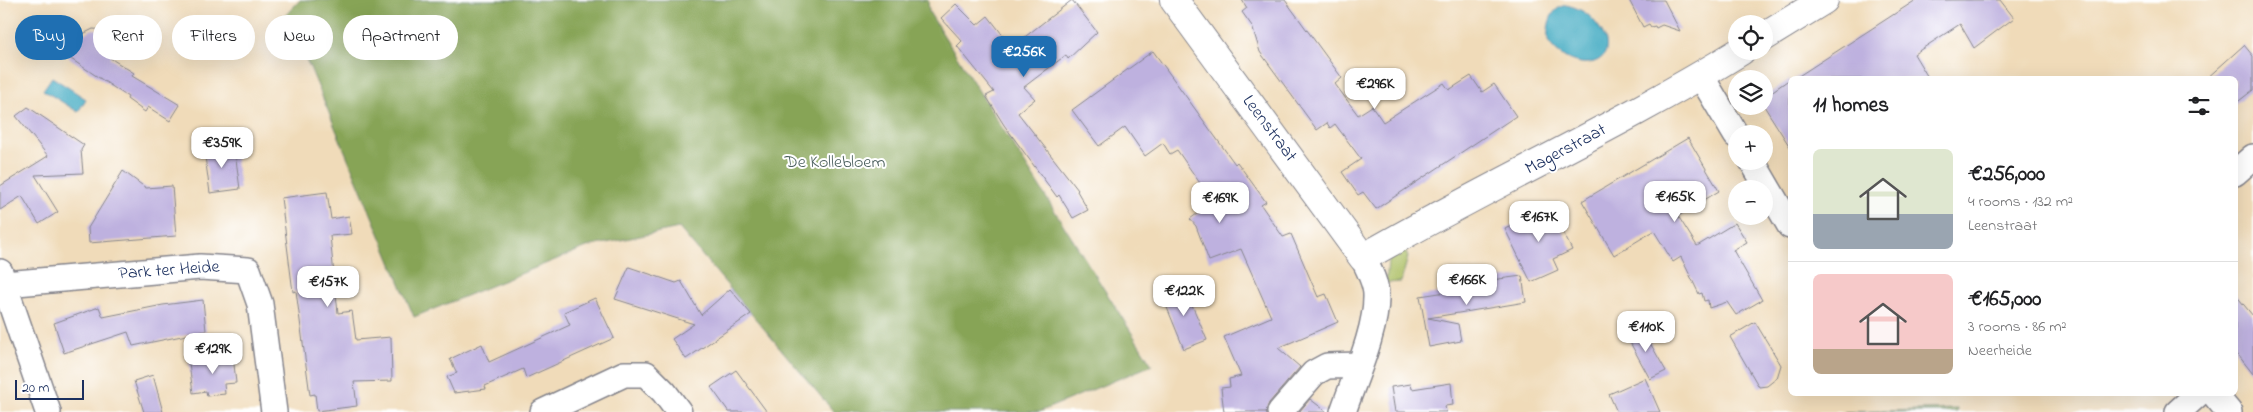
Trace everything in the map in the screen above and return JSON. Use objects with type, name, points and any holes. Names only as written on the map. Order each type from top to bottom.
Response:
[{"type":"street","name":"Leenstraat","points":[[1174,0],[1363,258]]},
{"type":"street","points":[[1773,31],[1824,0]]},
{"type":"street","name":"Magerstraat","points":[[1363,258],[1418,227],[1577,145],[1728,59]]},
{"type":"street","points":[[1701,76],[1730,125]]},
{"type":"street","points":[[2238,169],[2253,156]]},
{"type":"street","points":[[1757,170],[1788,223]]},
{"type":"street","points":[[1343,412],[1374,320],[1376,294],[1371,275],[1363,258]]},
{"type":"street","name":"Park ter Heide","points":[[48,412],[3,278],[200,267],[248,270],[260,304],[274,412]]},
{"type":"street","points":[[1280,412],[1314,373],[1327,366],[1358,365]]},
{"type":"street","points":[[543,412],[624,374],[646,374],[664,392],[679,412]]},
{"type":"street","points":[[2178,412],[2196,396]]},
{"type":"street","points":[[2216,396],[2229,412]]},
{"type":"green space","name":"De Kollebloem","points":[[300,0],[928,0],[929,12],[1152,365],[1039,412],[834,412],[679,228],[587,247],[414,317],[306,60],[333,60],[333,15],[286,15]]},
{"type":"green space","points":[[1404,248],[1408,257],[1401,282],[1386,283],[1388,261]]},
{"type":"green space","points":[[1957,409],[1957,412],[1844,412]]},
{"type":"water","points":[[1566,5],[1586,13],[1595,22],[1604,36],[1606,48],[1603,57],[1594,62],[1583,63],[1571,60],[1559,53],[1548,41],[1550,19],[1556,10]]},
{"type":"water","points":[[52,77],[86,99],[78,112],[43,90]]},
{"type":"building","points":[[1072,0],[1097,32],[1068,59],[1066,55],[1024,87],[1035,99],[1018,113],[1078,190],[1088,210],[1073,218],[1059,195],[1057,197],[1004,125],[986,96],[994,92],[957,46],[962,41],[941,18],[956,4],[977,25],[988,16],[1012,47]]},
{"type":"building","points":[[1242,0],[1285,0],[1342,78],[1335,84],[1358,115],[1372,106],[1383,122],[1444,83],[1449,90],[1471,76],[1482,92],[1494,84],[1516,116],[1376,209],[1363,192],[1358,195],[1342,172],[1361,159],[1335,124],[1330,128],[1327,123],[1317,130],[1260,52],[1252,26],[1242,12],[1247,8]]},
{"type":"building","points":[[1629,0],[1664,0],[1680,31],[1662,25],[1656,28],[1655,26],[1651,27],[1649,24],[1643,27]]},
{"type":"building","points":[[1916,0],[2000,0],[2014,18],[1974,48],[1960,24],[1914,54],[1927,76],[1799,76]]},
{"type":"building","points":[[93,29],[93,60],[113,60],[134,73],[132,76],[180,105],[170,121],[148,107],[145,112],[127,99],[128,97],[72,60],[83,60],[83,34]]},
{"type":"building","points":[[2244,45],[2253,56],[2253,90],[2238,102],[2238,76],[2209,76]]},
{"type":"building","points":[[1153,51],[1235,164],[1237,162],[1266,202],[1261,205],[1283,237],[1291,234],[1318,297],[1326,294],[1338,322],[1278,348],[1300,367],[1269,403],[1266,412],[1224,412],[1221,388],[1230,387],[1229,379],[1241,376],[1224,337],[1271,317],[1241,249],[1209,261],[1196,226],[1190,219],[1213,202],[1177,150],[1170,154],[1163,143],[1145,156],[1125,127],[1099,146],[1072,110]]},
{"type":"building","points":[[1788,80],[1788,144],[1770,115],[1773,115],[1773,91]]},
{"type":"building","points":[[28,107],[84,145],[81,150],[83,173],[35,175],[58,212],[39,224],[22,196],[0,210],[0,186],[48,156],[16,116]]},
{"type":"building","points":[[1688,138],[1719,191],[1678,216],[1697,246],[1732,225],[1736,225],[1747,242],[1733,250],[1762,300],[1736,315],[1727,302],[1709,308],[1708,300],[1704,301],[1702,293],[1699,294],[1681,257],[1673,262],[1654,231],[1614,255],[1582,201]]},
{"type":"building","points":[[234,145],[240,189],[210,193],[204,149]]},
{"type":"building","points":[[123,171],[146,188],[172,186],[176,236],[89,243],[88,228]]},
{"type":"building","points":[[327,192],[331,219],[349,216],[352,234],[330,236],[338,313],[352,311],[356,340],[391,337],[392,381],[354,382],[357,406],[317,411],[315,394],[310,395],[296,291],[293,292],[281,198]]},
{"type":"building","points":[[1550,206],[1572,250],[1553,259],[1558,270],[1531,282],[1505,229]]},
{"type":"building","points":[[629,267],[676,283],[681,281],[701,315],[730,289],[751,314],[686,359],[672,339],[694,324],[615,299]]},
{"type":"building","points":[[1522,276],[1526,302],[1428,318],[1458,324],[1461,341],[1429,347],[1420,296],[1492,285],[1491,280]]},
{"type":"building","points":[[1183,284],[1207,340],[1184,349],[1161,293]]},
{"type":"building","points":[[595,298],[614,338],[526,378],[523,369],[485,386],[486,389],[454,393],[447,377],[457,373],[450,359],[482,344],[489,362],[570,325],[564,312]]},
{"type":"building","points":[[2238,298],[2253,316],[2253,374],[2238,355]]},
{"type":"building","points":[[203,300],[206,331],[133,346],[128,332],[64,353],[54,323],[99,307],[103,317],[163,305]]},
{"type":"building","points":[[1755,322],[1781,365],[1777,378],[1767,386],[1759,387],[1730,337]]},
{"type":"building","points":[[1641,327],[1666,371],[1650,379],[1626,335]]},
{"type":"building","points":[[233,355],[236,383],[224,384],[225,394],[207,396],[206,391],[193,393],[189,363],[207,358]]},
{"type":"building","points":[[736,370],[767,412],[729,412],[711,387]]},
{"type":"building","points":[[153,375],[163,412],[144,412],[134,381]]},
{"type":"building","points":[[1645,378],[1660,412],[1617,412],[1609,394]]},
{"type":"building","points":[[1451,383],[1453,405],[1445,406],[1446,412],[1395,412],[1391,387],[1411,384],[1412,389]]},
{"type":"building","points":[[1310,399],[1327,412],[1299,412]]}]
